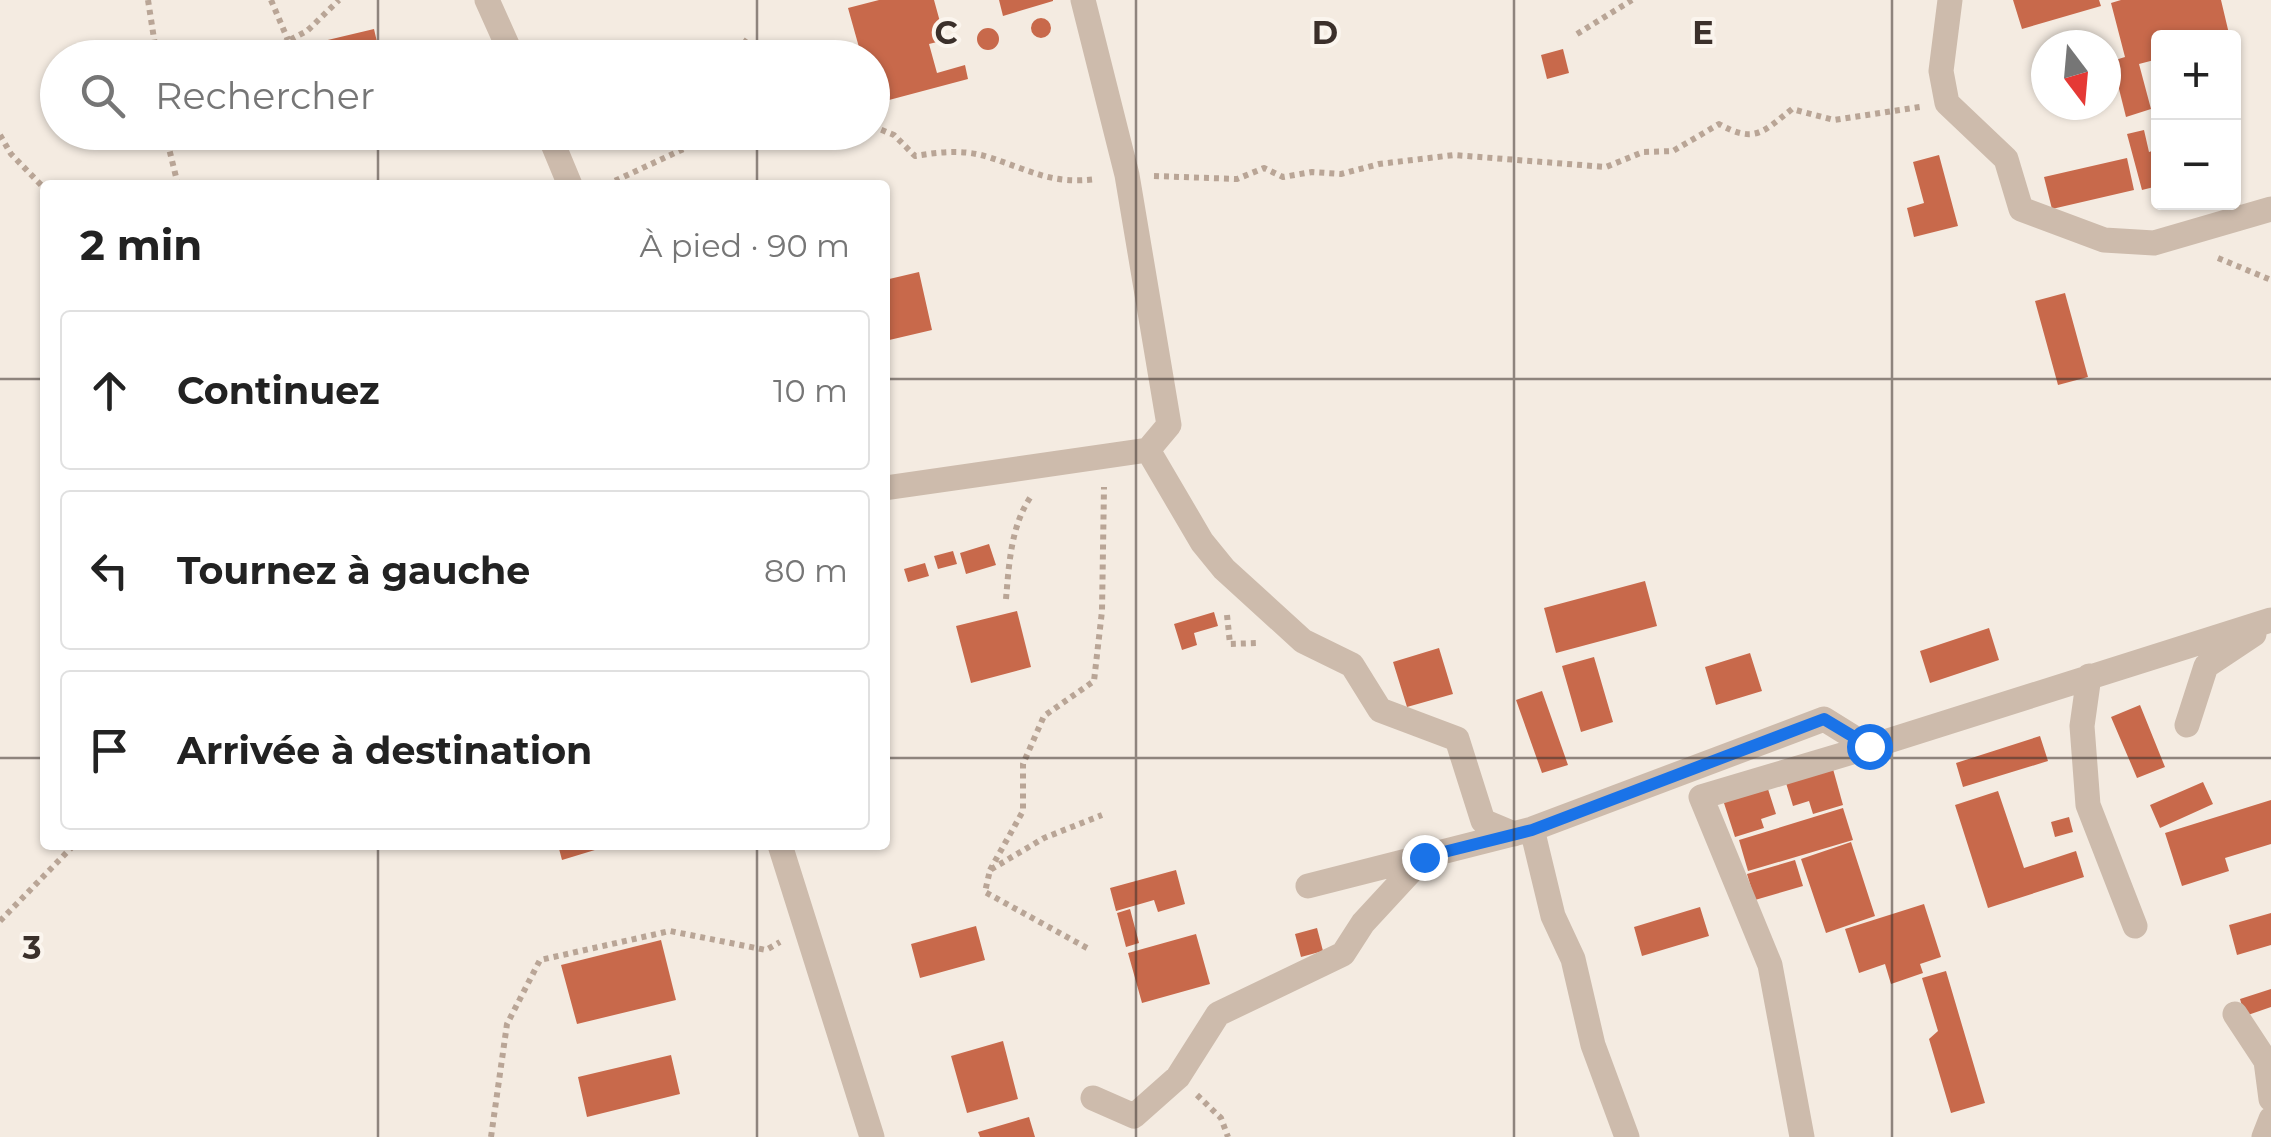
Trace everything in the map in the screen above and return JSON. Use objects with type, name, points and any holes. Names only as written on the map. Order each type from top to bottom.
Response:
[{"type":"street","points":[[487,0],[506,40]]},
{"type":"street","points":[[890,487],[1148,450],[1170,426],[1128,175],[1083,0]]},
{"type":"street","points":[[1950,0],[1941,72],[1947,103],[2006,159],[2021,210],[2104,240],[2154,243],[2271,209]]},
{"type":"street","points":[[555,150],[568,180]]},
{"type":"street","points":[[1148,450],[1202,542],[1224,569],[1303,641],[1352,665],[1380,710],[1457,740],[1483,822],[1523,832]]},
{"type":"street","points":[[1802,1137],[1770,965],[1701,797],[2271,621]]},
{"type":"street","points":[[2188,725],[2206,666],[2271,621]]},
{"type":"street","points":[[2089,676],[2082,726],[2088,805],[2135,926]]},
{"type":"street","points":[[1308,886],[1523,832],[1824,719],[1869,746]]},
{"type":"street","points":[[1523,832],[1552,916],[1573,958],[1593,1045],[1627,1137]]},
{"type":"street","points":[[782,850],[872,1137]]},
{"type":"street","points":[[1094,1098],[1134,1116],[1178,1077],[1218,1014],[1343,954],[1362,923],[1424,857]]},
{"type":"street","points":[[2236,1014],[2266,1061],[2271,1099]]},
{"type":"street","points":[[2264,1137],[2271,1119]]},
{"type":"path","points":[[148,0],[154,40]]},
{"type":"path","points":[[271,0],[288,40],[306,31],[339,0]]},
{"type":"path","points":[[1577,34],[1632,0]]},
{"type":"path","points":[[890,133],[916,156],[951,150],[986,156],[1065,184],[1128,175],[1238,178],[1264,168],[1283,177],[1312,172],[1341,174],[1379,164],[1454,156],[1606,167],[1643,152],[1673,151],[1719,124],[1741,136],[1762,132],[1792,109],[1834,120],[1912,106],[1956,112]]},
{"type":"path","points":[[0,135],[11,154],[40,184]]},
{"type":"path","points":[[169,150],[177,180]]},
{"type":"path","points":[[617,180],[681,150]]},
{"type":"path","points":[[1086,948],[984,892],[990,870],[1023,811],[1022,764],[1044,716],[1094,681],[1102,611],[1105,456]]},
{"type":"path","points":[[1006,599],[1010,556],[1024,506],[1056,462]]},
{"type":"path","points":[[990,870],[1044,838],[1102,816]]},
{"type":"path","points":[[0,920],[69,850]]},
{"type":"path","points":[[491,1137],[507,1024],[540,960],[670,930],[766,950],[806,927]]},
{"type":"path","points":[[1178,1077],[1221,1118],[1228,1137]]},
{"type":"building","points":[[879,0],[934,0],[945,40],[929,44],[937,73],[965,65],[968,79],[890,100],[890,40],[857,40],[848,8]]},
{"type":"building","points":[[999,0],[1053,0],[1053,1],[1003,16]]},
{"type":"building","points":[[2013,0],[2099,0],[2101,6],[2022,29]]},
{"type":"building","points":[[2221,0],[2228,30],[2151,30],[2151,61],[2139,64],[2151,109],[2126,117],[2121,97],[2121,58],[2125,57],[2111,3]]},
{"type":"building","points":[[1041,18],[1051,28],[1041,38],[1031,28]]},
{"type":"building","points":[[988,28],[996,31],[996,47],[988,50],[980,47],[977,39],[980,31]]},
{"type":"building","points":[[374,29],[377,40],[328,40]]},
{"type":"building","points":[[1563,49],[1569,73],[1547,79],[1541,55]]},
{"type":"building","points":[[2144,130],[2151,151],[2151,188],[2142,190],[2127,134]]},
{"type":"building","points":[[1939,155],[1958,226],[1914,237],[1907,208],[1924,203],[1913,162]]},
{"type":"building","points":[[2127,158],[2134,190],[2052,209],[2044,177]]},
{"type":"building","points":[[919,272],[932,330],[890,340],[890,279]]},
{"type":"building","points":[[2065,293],[2088,377],[2058,385],[2035,301]]},
{"type":"building","points":[[989,544],[996,565],[966,574],[960,553]]},
{"type":"building","points":[[953,551],[957,564],[938,569],[934,556]]},
{"type":"building","points":[[925,563],[929,576],[908,582],[904,569]]},
{"type":"building","points":[[1645,581],[1657,626],[1556,653],[1544,608]]},
{"type":"building","points":[[1017,611],[1031,667],[971,683],[956,626]]},
{"type":"building","points":[[1214,612],[1218,626],[1194,633],[1197,645],[1182,650],[1174,624]]},
{"type":"building","points":[[1989,628],[1999,660],[1930,683],[1920,651]]},
{"type":"building","points":[[1439,648],[1453,694],[1407,707],[1393,662]]},
{"type":"building","points":[[1750,653],[1762,691],[1716,705],[1705,667]]},
{"type":"building","points":[[1594,657],[1613,722],[1581,732],[1562,666]]},
{"type":"building","points":[[1542,691],[1568,765],[1542,773],[1516,700]]},
{"type":"building","points":[[2140,705],[2165,767],[2137,778],[2111,717]]},
{"type":"building","points":[[2040,736],[2048,761],[1963,787],[1956,763]]},
{"type":"building","points":[[1833,769],[1843,805],[1813,814],[1809,801],[1793,806],[1786,783]]},
{"type":"building","points":[[2203,782],[2213,804],[2160,828],[2150,805]]},
{"type":"building","points":[[1767,786],[1776,814],[1761,819],[1764,828],[1735,837],[1723,800]]},
{"type":"building","points":[[1998,791],[2024,868],[2076,851],[2084,877],[1988,908],[1955,805]]},
{"type":"building","points":[[2271,800],[2271,844],[2225,858],[2229,871],[2182,886],[2165,833]]},
{"type":"building","points":[[1843,808],[1853,840],[1748,871],[1739,840]]},
{"type":"building","points":[[2069,817],[2073,832],[2055,837],[2051,822]]},
{"type":"building","points":[[1851,842],[1875,916],[1826,933],[1801,859]]},
{"type":"building","points":[[559,850],[595,850],[562,860]]},
{"type":"building","points":[[1795,860],[1803,886],[1755,900],[1747,874]]},
{"type":"building","points":[[1176,870],[1185,904],[1158,912],[1154,900],[1116,911],[1110,888]]},
{"type":"building","points":[[1924,904],[1941,957],[1920,964],[1923,973],[1891,984],[1885,964],[1859,973],[1845,929]]},
{"type":"building","points":[[1700,907],[1709,936],[1642,956],[1634,927]]},
{"type":"building","points":[[1130,909],[1139,943],[1126,947],[1117,913]]},
{"type":"building","points":[[2271,913],[2271,945],[2237,955],[2229,925]]},
{"type":"building","points":[[976,926],[985,960],[920,978],[911,944]]},
{"type":"building","points":[[1317,928],[1323,951],[1301,957],[1295,934]]},
{"type":"building","points":[[1196,934],[1210,984],[1142,1003],[1128,953]]},
{"type":"building","points":[[661,940],[676,1000],[577,1024],[561,965]]},
{"type":"building","points":[[1946,971],[1985,1103],[1951,1113],[1929,1039],[1938,1031],[1922,978]]},
{"type":"building","points":[[2271,989],[2271,1007],[2245,1016],[2240,999]]},
{"type":"building","points":[[1003,1041],[1018,1099],[967,1113],[951,1056]]},
{"type":"building","points":[[671,1055],[680,1094],[587,1117],[578,1077]]},
{"type":"building","points":[[1029,1117],[1035,1137],[980,1137],[978,1132]]},
{"type":"route","points":[[1424,857],[1532,830],[1824,719],[1869,746]]}]
